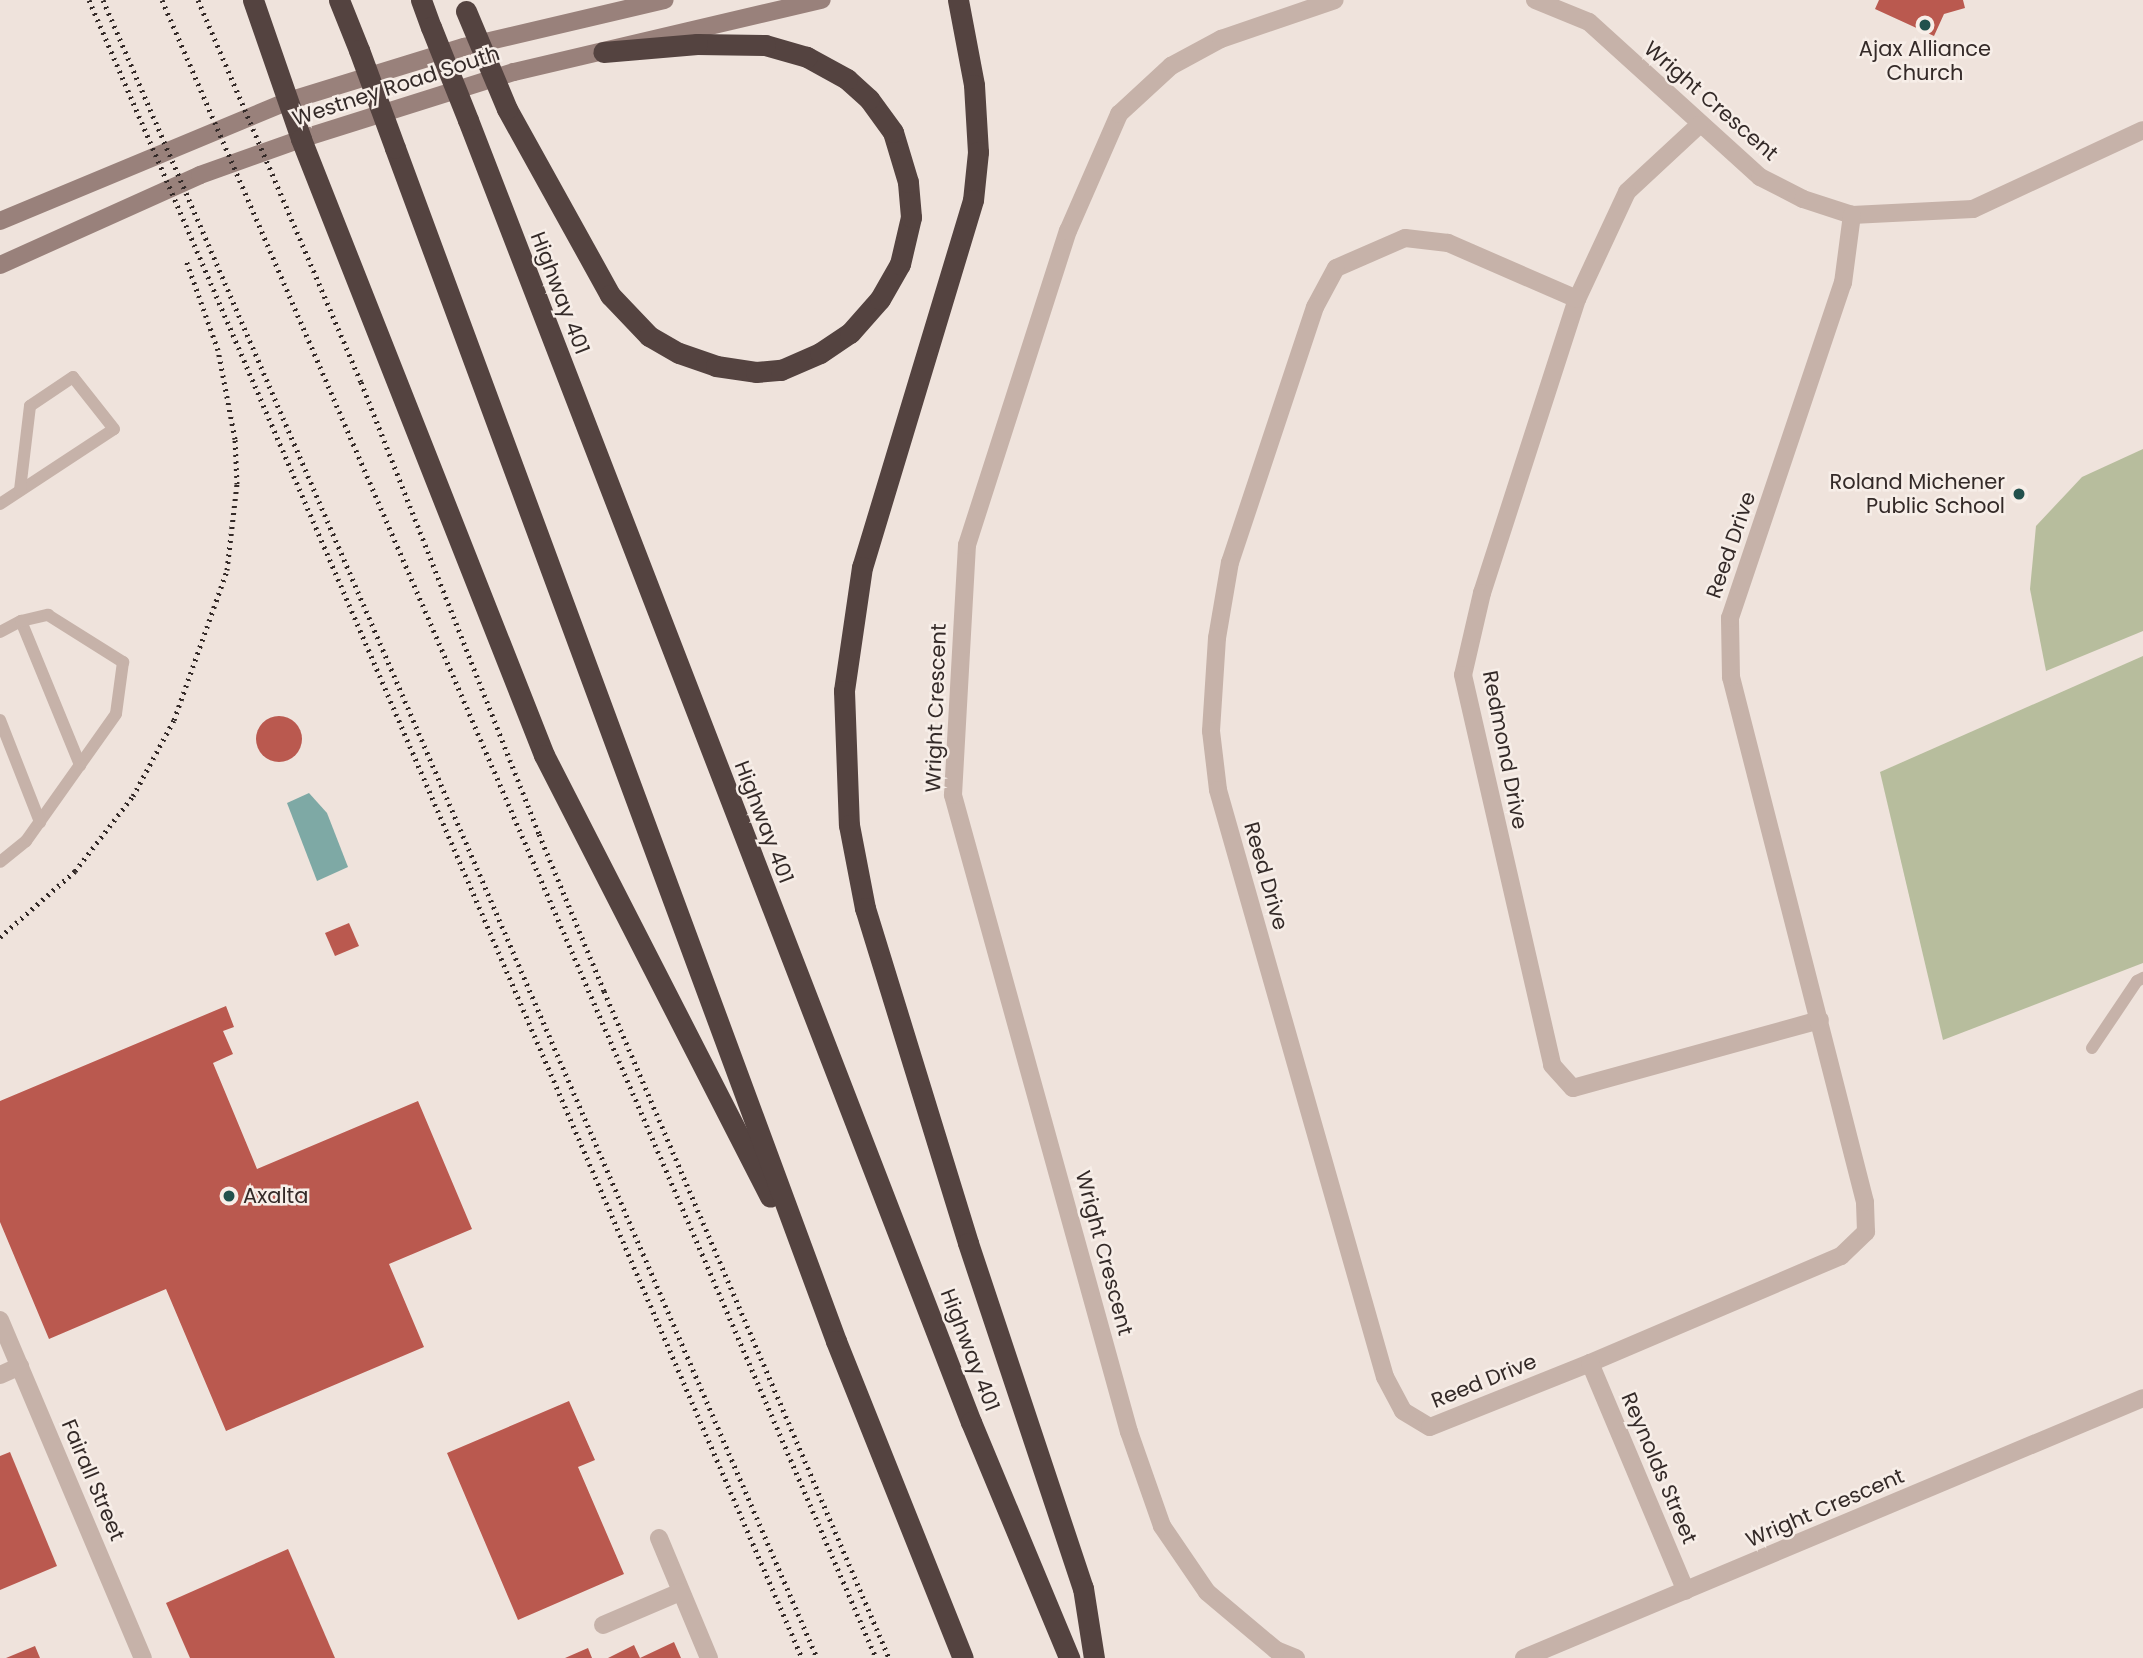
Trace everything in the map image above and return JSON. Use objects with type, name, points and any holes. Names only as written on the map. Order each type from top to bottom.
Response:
[{"type":"highway","points":[[253,0],[301,139],[544,755],[747,1148],[836,1341]]},
{"type":"highway","points":[[339,0],[836,1341],[963,1658]]},
{"type":"highway","name":"Highway 401","points":[[421,0],[971,1422],[1069,1658]]},
{"type":"highway","points":[[957,0],[974,85],[978,152],[973,200],[862,568],[844,691],[849,825],[869,920],[968,1243],[1083,1588],[1094,1658]]},
{"type":"highway","points":[[463,5],[507,109],[610,295],[649,336],[679,353],[716,366],[756,372],[781,370],[820,353],[850,333],[880,299],[900,264],[911,217],[908,182],[893,132],[869,99],[847,79],[807,57],[765,45],[697,44],[603,52]]},
{"type":"main road","name":"Westney Road South","points":[[0,221],[288,101],[464,47],[665,0]]},
{"type":"main road","name":"Westney Road South","points":[[0,265],[200,175],[301,139],[514,72],[822,0]]},
{"type":"street","name":"Wright Crescent","points":[[1296,1658],[1274,1654],[1207,1591],[1162,1526],[1129,1432],[953,795],[967,545],[1068,230],[1119,114],[1171,66],[1221,39],[1335,0]]},
{"type":"street","name":"Wright Crescent","points":[[1535,0],[1589,22],[1699,125],[1760,177],[1802,199],[1852,215],[1973,209],[2143,130]]},
{"type":"street","name":"Redmond Drive","points":[[1699,125],[1627,192],[1577,299],[1482,593],[1463,675],[1552,1065],[1573,1088],[1820,1020]]},
{"type":"street","name":"Reed Drive","points":[[1577,299],[1448,243],[1405,238],[1336,268],[1315,307],[1230,562],[1217,638],[1211,731],[1218,790],[1385,1377],[1403,1410],[1430,1427],[1590,1363],[1841,1256],[1866,1232],[1865,1202],[1820,1020],[1765,820],[1731,677],[1730,618],[1843,283],[1852,215]]},
{"type":"street","name":"Fairall Street","points":[[0,1320],[143,1658]]},
{"type":"street","name":"Reynolds Street","points":[[1590,1363],[1686,1591]]},
{"type":"street","points":[[0,1375],[20,1366]]},
{"type":"street","name":"Wright Crescent","points":[[1524,1658],[2143,1398]]},
{"type":"street","points":[[659,1538],[709,1658]]},
{"type":"street","points":[[603,1625],[680,1592]]},
{"type":"lane","points":[[0,504],[114,429],[73,377],[30,406],[20,490]]},
{"type":"lane","points":[[0,632],[21,621],[48,615],[123,662],[116,713],[26,841],[0,862]]},
{"type":"lane","points":[[21,621],[80,765]]},
{"type":"lane","points":[[0,720],[40,822]]},
{"type":"lane","points":[[2092,1048],[2137,981],[2143,978]]},
{"type":"green space","points":[[2143,449],[2143,631],[2046,671],[2030,589],[2036,526],[2082,477]]},
{"type":"green space","points":[[2143,656],[2143,963],[1943,1040],[1880,772]]},
{"type":"water","points":[[309,793],[327,813],[348,867],[317,881],[287,803]]},
{"type":"building","name":"Ajax Alliance Church","points":[[1879,0],[1963,0],[1965,8],[1944,14],[1934,36],[1875,9]]},
{"type":"building","points":[[279,716],[295,723],[302,739],[295,755],[279,762],[263,755],[256,739],[263,723]]},
{"type":"building","points":[[349,923],[359,946],[335,956],[325,933]]},
{"type":"building","name":"Axalta","points":[[226,1006],[234,1027],[223,1031],[233,1054],[213,1063],[257,1169],[418,1101],[472,1229],[389,1264],[424,1347],[226,1431],[166,1289],[49,1339],[0,1222],[0,1101]]},
{"type":"building","points":[[569,1401],[595,1460],[578,1467],[624,1574],[518,1620],[447,1453]]},
{"type":"building","points":[[10,1452],[57,1566],[0,1590],[0,1456]]},
{"type":"building","points":[[288,1549],[335,1658],[190,1658],[166,1603]]},
{"type":"building","points":[[674,1642],[681,1658],[640,1658]]},
{"type":"building","points":[[634,1645],[640,1658],[608,1658]]},
{"type":"building","points":[[35,1646],[40,1658],[6,1658]]},
{"type":"building","points":[[588,1648],[592,1658],[565,1658]]},
{"type":"railway","points":[[89,0],[802,1658]]},
{"type":"railway","points":[[103,0],[817,1658]]},
{"type":"railway","points":[[162,0],[876,1658]]},
{"type":"railway","points":[[198,0],[361,382],[539,834],[604,991],[889,1658]]},
{"type":"railway","points":[[0,937],[75,871],[133,796],[174,720],[227,570],[237,484],[235,439],[218,350],[186,260]]},
{"type":"place","name":"Ajax Alliance Church","points":[[1925,25]]},
{"type":"place","name":"Roland Michener Public School","points":[[2019,494]]},
{"type":"place","name":"Axalta","points":[[229,1196]]}]
